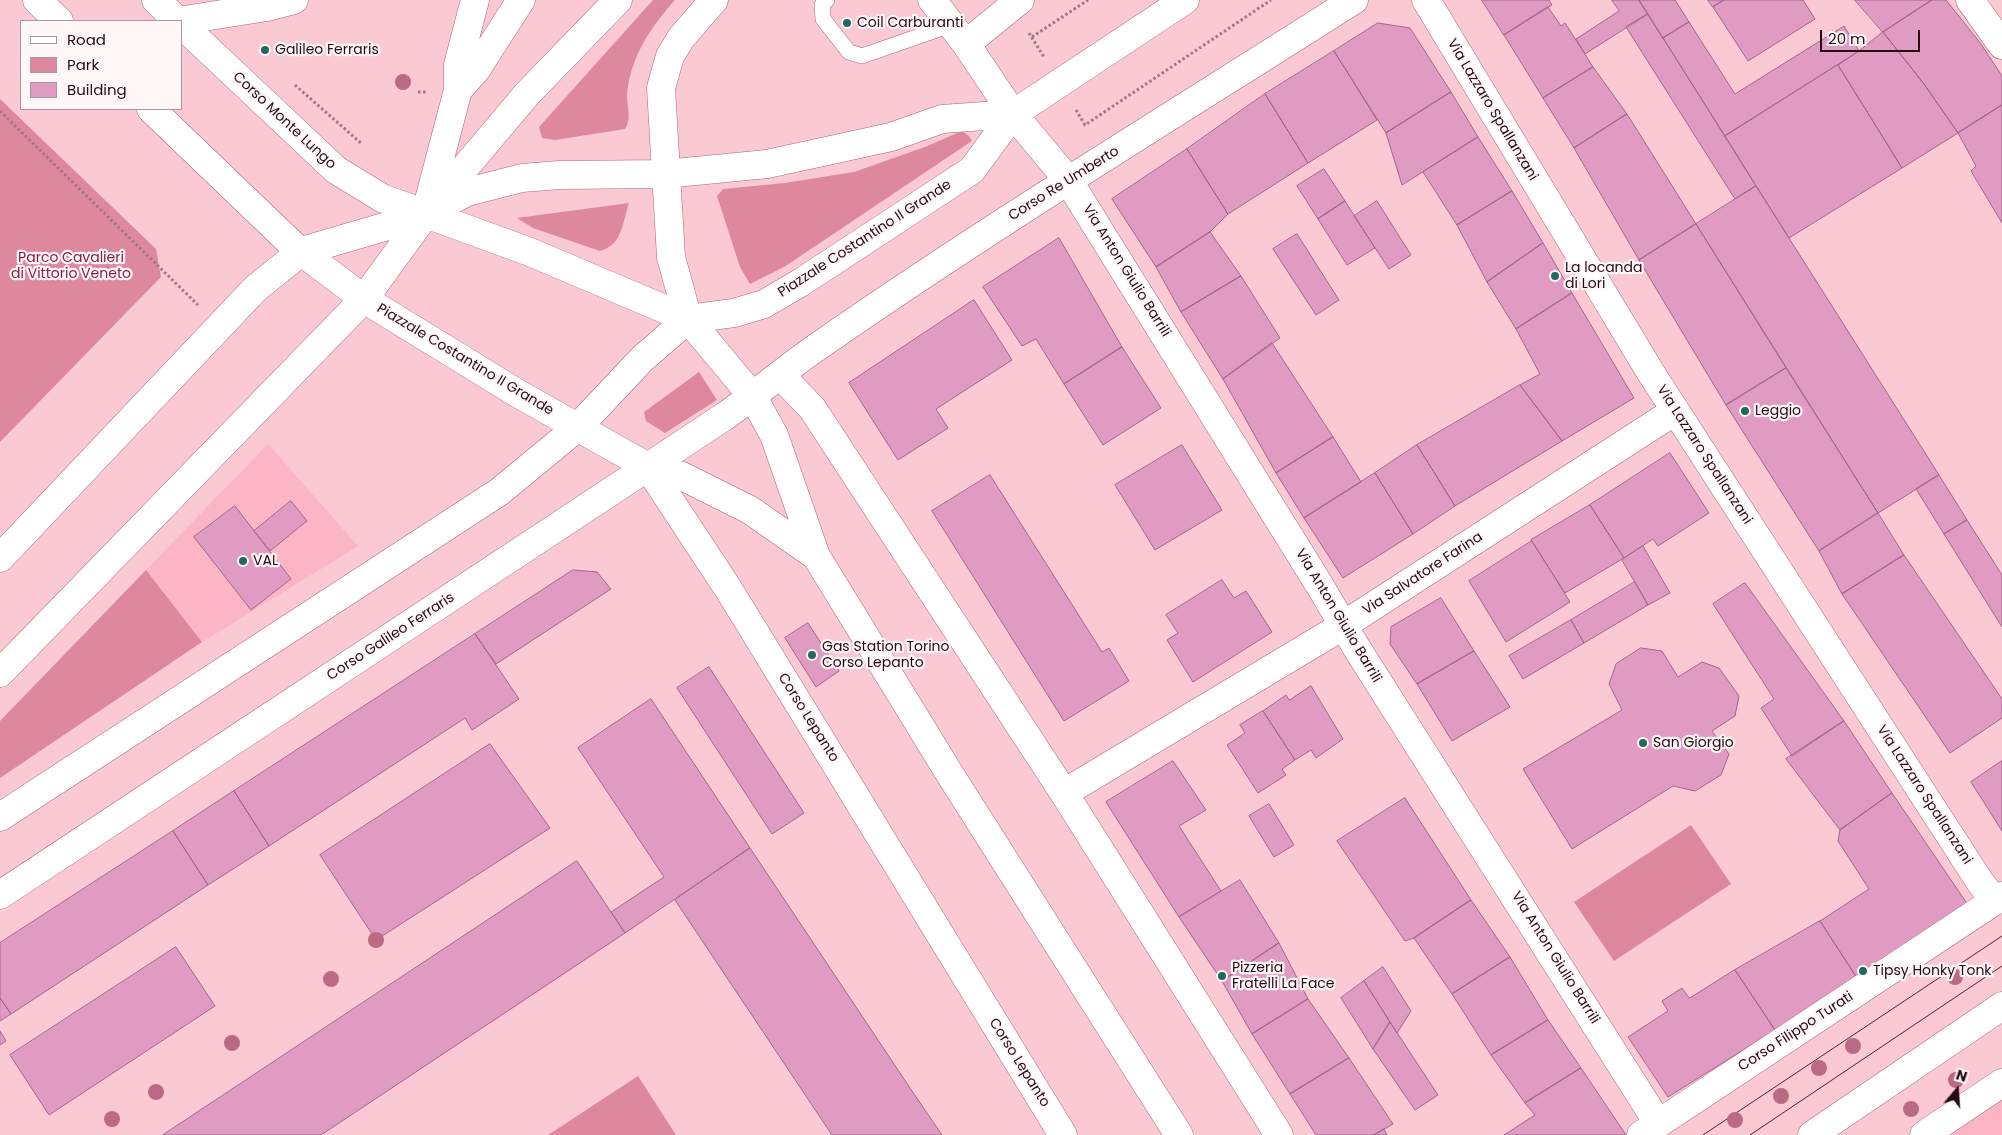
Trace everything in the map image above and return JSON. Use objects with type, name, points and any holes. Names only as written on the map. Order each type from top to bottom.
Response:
[{"type":"street","points":[[37,0],[58,20]]},
{"type":"street","points":[[156,0],[177,20]]},
{"type":"street","points":[[182,20],[267,7],[294,0]]},
{"type":"street","name":"Piazzale Costantino Il Grande","points":[[426,214],[458,90],[458,66],[475,0]]},
{"type":"street","name":"Piazzale Costantino Il Grande","points":[[458,90],[476,70],[521,0]]},
{"type":"street","name":"Piazzale Costantino Il Grande","points":[[618,0],[527,94],[426,214],[364,299],[517,394],[648,467]]},
{"type":"street","points":[[714,0],[681,38],[670,56],[661,88],[671,257],[688,319],[753,397],[774,435],[816,556],[951,776],[1179,1135]]},
{"type":"street","points":[[932,0],[1013,114],[1185,0]]},
{"type":"street","points":[[958,35],[1020,0]]},
{"type":"street","name":"Corso Re Umberto","points":[[780,375],[818,346],[1068,180],[1354,0]]},
{"type":"street","name":"Via Lazzaro Spallanzani","points":[[1426,0],[1675,411],[1980,882],[1998,898]]},
{"type":"street","points":[[1970,0],[2002,45]]},
{"type":"street","name":"Corso Monte Lungo","points":[[182,25],[336,170],[382,198],[426,214]]},
{"type":"street","points":[[0,674],[364,299],[302,251],[151,110]]},
{"type":"street","name":"Piazzale Costantino Il Grande","points":[[426,214],[467,192],[522,178],[559,175],[665,174],[767,164],[891,137],[942,120],[1013,114]]},
{"type":"street","name":"Piazzale Costantino Il Grande","points":[[688,319],[734,313],[764,304],[800,283],[972,170],[1013,114]]},
{"type":"street","name":"Via Anton Giulio Barrili","points":[[1013,114],[1068,180],[1650,1129]]},
{"type":"street","points":[[0,558],[255,289],[302,251],[426,214],[530,252],[688,319]]},
{"type":"street","points":[[0,817],[500,492],[578,427],[642,359],[688,319]]},
{"type":"street","points":[[780,375],[812,408],[1064,793],[1279,1135]]},
{"type":"street","name":"Corso Galileo Ferraris","points":[[0,895],[753,397],[780,375]]},
{"type":"street","name":"Via Salvatore Farina","points":[[1064,793],[1343,626],[1675,411]]},
{"type":"street","points":[[648,467],[682,476],[750,510],[816,556]]},
{"type":"street","name":"Corso Lepanto","points":[[648,467],[729,590],[1063,1135]]},
{"type":"street","name":"Corso Filippo Turati","points":[[1650,1129],[1998,898]]},
{"type":"street","points":[[1812,1135],[2002,1006]]},
{"type":"street","points":[[1924,1135],[2002,1083]]},
{"type":"lane","points":[[827,0],[822,5],[824,19],[850,52],[862,56],[958,35]]},
{"type":"path","points":[[1032,38],[1088,0]]},
{"type":"path","points":[[1085,125],[1271,0]]},
{"type":"path","points":[[0,111],[200,308]]},
{"type":"shaded area","points":[[268,444],[358,546],[202,642],[146,570]]},
{"type":"shaded area","points":[[2002,1085],[2002,1135],[1931,1135]]},
{"type":"green space","points":[[653,0],[675,0],[650,32],[637,55],[629,81],[627,95],[629,117],[625,129],[555,140],[542,138],[539,127]]},
{"type":"green space","name":"Parco Cavalieri di Vittorio Veneto","points":[[0,99],[156,249],[161,277],[0,442]]},
{"type":"green space","points":[[962,131],[972,141],[784,267],[750,284],[740,267],[717,196],[723,189],[785,183],[854,172],[925,147]]},
{"type":"green space","points":[[629,203],[623,226],[617,238],[608,248],[600,251],[533,228],[517,218]]},
{"type":"green space","points":[[699,372],[717,400],[665,433],[646,421],[644,412]]},
{"type":"green space","points":[[146,570],[202,642],[0,778],[0,721]]},
{"type":"green space","points":[[1691,825],[1731,884],[1614,961],[1574,902]]},
{"type":"green space","points":[[638,1076],[676,1135],[548,1135]]},
{"type":"building","points":[[1482,0],[1549,0],[1552,5],[1504,35]]},
{"type":"building","points":[[1612,0],[1639,0],[1648,14],[1585,54],[1576,39],[1619,11]]},
{"type":"building","points":[[1639,0],[1675,0],[1689,22],[1663,38]]},
{"type":"building","points":[[1708,0],[1724,0],[1713,7]]},
{"type":"building","points":[[1724,0],[1803,0],[1815,19],[1748,61],[1713,7]]},
{"type":"building","points":[[1855,0],[1932,0],[1883,32]]},
{"type":"building","points":[[1932,0],[1946,0],[1981,44],[2002,76],[2002,105],[1958,133],[1924,84],[1883,32]]},
{"type":"building","points":[[1548,7],[1561,26],[1565,23],[1593,67],[1543,98],[1504,35]]},
{"type":"building","points":[[1648,14],[1756,186],[1735,199],[1626,27]]},
{"type":"building","points":[[1689,22],[1735,94],[1844,26],[1859,51],[1725,136],[1663,38]]},
{"type":"building","points":[[1378,23],[1410,28],[1451,92],[1386,133],[1334,51]]},
{"type":"building","points":[[1883,32],[1924,84],[1958,133],[1902,168],[1838,65]]},
{"type":"building","points":[[1334,51],[1377,120],[1308,163],[1265,94]]},
{"type":"building","points":[[1838,65],[1902,168],[1789,238],[1725,136]]},
{"type":"building","points":[[1593,67],[1627,114],[1574,148],[1543,98]]},
{"type":"building","points":[[1451,92],[1478,137],[1402,185],[1386,133]]},
{"type":"building","points":[[1265,94],[1308,163],[1228,214],[1187,149]]},
{"type":"building","points":[[2002,105],[2002,223],[1971,171],[1976,166],[1958,133]]},
{"type":"building","points":[[1627,114],[1696,224],[1639,260],[1574,148]]},
{"type":"building","points":[[1478,137],[1512,191],[1457,225],[1423,172]]},
{"type":"building","points":[[1187,149],[1228,214],[1210,232],[1156,267],[1112,199]]},
{"type":"building","points":[[1324,169],[1345,201],[1318,219],[1297,186]]},
{"type":"building","points":[[1756,186],[1939,475],[1878,513],[1696,224]]},
{"type":"building","points":[[1512,191],[1543,243],[1487,282],[1457,225]]},
{"type":"building","points":[[1345,201],[1375,248],[1347,265],[1318,219]]},
{"type":"building","points":[[1377,201],[1411,255],[1389,269],[1354,216]]},
{"type":"building","points":[[1696,224],[1786,368],[1726,405],[1639,260]]},
{"type":"building","points":[[1210,232],[1241,276],[1181,312],[1156,267]]},
{"type":"building","points":[[1297,234],[1339,300],[1316,315],[1273,249]]},
{"type":"building","points":[[1059,238],[1122,347],[1064,384],[1036,339],[1022,346],[983,287]]},
{"type":"building","points":[[1543,243],[1572,293],[1516,329],[1487,282]]},
{"type":"building","points":[[1241,276],[1280,338],[1223,379],[1181,312]]},
{"type":"building","points":[[1572,293],[1634,398],[1562,441],[1520,385],[1540,374],[1516,329]]},
{"type":"building","points":[[974,300],[1012,360],[936,409],[948,428],[898,460],[849,383]]},
{"type":"building","points":[[1272,343],[1333,437],[1276,473],[1223,379]]},
{"type":"building","points":[[1122,347],[1161,408],[1103,445],[1064,384]]},
{"type":"building","points":[[1786,368],[1878,513],[1819,551],[1726,405]]},
{"type":"building","points":[[1520,385],[1562,441],[1455,506],[1417,445]]},
{"type":"building","points":[[1333,437],[1361,482],[1304,518],[1276,473]]},
{"type":"building","points":[[1182,445],[1222,510],[1155,550],[1115,485]]},
{"type":"building","points":[[1417,445],[1455,506],[1413,534],[1375,473]]},
{"type":"building","points":[[1670,453],[1709,513],[1658,546],[1653,539],[1624,558],[1590,505]]},
{"type":"building","points":[[1375,473],[1413,534],[1343,578],[1304,518]]},
{"type":"building","points":[[990,475],[1102,652],[1109,648],[1129,681],[1064,721],[932,511]]},
{"type":"building","points":[[1939,475],[1967,520],[1944,534],[1916,489]]},
{"type":"building","points":[[291,501],[307,521],[270,551],[254,531]]},
{"type":"building","points":[[1590,505],[1624,558],[1565,593],[1531,540]]},
{"type":"building","points":[[235,506],[291,579],[251,610],[194,537]]},
{"type":"building","points":[[1878,513],[1904,555],[1842,594],[1819,551]]},
{"type":"building","points":[[1967,520],[2002,575],[2002,627],[1944,534]]},
{"type":"building","points":[[1532,541],[1570,602],[1506,642],[1469,581]]},
{"type":"building","points":[[1643,546],[1670,593],[1648,605],[1622,560]]},
{"type":"building","points":[[1904,555],[2002,699],[2002,718],[1950,753],[1842,594]]},
{"type":"building","points":[[573,570],[597,572],[611,589],[496,664],[475,634]]},
{"type":"building","points":[[1222,580],[1234,598],[1246,591],[1272,632],[1193,682],[1167,640],[1178,633],[1166,615]]},
{"type":"building","points":[[1635,582],[1648,605],[1584,643],[1571,620]]},
{"type":"building","points":[[1745,583],[1844,721],[1792,756],[1761,708],[1774,699],[1713,604]]},
{"type":"building","points":[[1441,598],[1474,651],[1417,684],[1390,644],[1391,627]]},
{"type":"building","points":[[1571,620],[1584,643],[1523,679],[1509,656]]},
{"type":"building","points":[[808,623],[839,671],[816,687],[785,638]]},
{"type":"building","points":[[475,634],[519,699],[472,730],[465,718],[269,846],[234,791]]},
{"type":"building","name":"San Giorgio","points":[[1641,648],[1662,651],[1678,677],[1702,662],[1719,668],[1739,696],[1735,716],[1712,731],[1729,754],[1721,775],[1695,791],[1673,786],[1572,849],[1523,769],[1622,710],[1609,684],[1616,664]]},
{"type":"building","points":[[1474,651],[1510,707],[1452,741],[1417,684]]},
{"type":"building","points":[[709,667],[804,813],[772,834],[677,688]]},
{"type":"building","points":[[1311,686],[1343,739],[1316,758],[1311,750],[1295,760],[1263,711],[1286,695],[1289,700]]},
{"type":"building","points":[[651,699],[750,848],[625,933],[611,912],[664,877],[578,748]]},
{"type":"building","points":[[1263,711],[1295,760],[1282,769],[1286,775],[1258,793],[1227,745],[1245,733],[1240,725]]},
{"type":"building","points":[[1844,721],[1892,793],[1840,830],[1786,759]]},
{"type":"building","points":[[490,744],[550,828],[376,940],[320,855]]},
{"type":"building","points":[[1173,761],[1206,810],[1179,826],[1221,891],[1179,917],[1106,802]]},
{"type":"building","points":[[2002,761],[2002,831],[1971,782]]},
{"type":"building","points":[[234,791],[269,846],[208,885],[173,831]]},
{"type":"building","points":[[1892,793],[1970,908],[1857,978],[1820,921],[1869,889],[1838,841],[1840,830]]},
{"type":"building","points":[[1405,798],[1471,900],[1414,938],[1405,941],[1337,841]]},
{"type":"building","points":[[1269,804],[1294,845],[1274,857],[1249,816]]},
{"type":"building","points":[[173,831],[208,885],[11,1014],[0,998],[0,943]]},
{"type":"building","points":[[750,848],[942,1135],[832,1135],[675,900]]},
{"type":"building","points":[[577,861],[625,933],[321,1135],[163,1135]]},
{"type":"building","points":[[1240,880],[1279,943],[1222,981],[1179,917]]},
{"type":"building","points":[[1471,900],[1510,957],[1452,994],[1414,938]]},
{"type":"building","points":[[1820,921],[1857,978],[1775,1030],[1735,970]]},
{"type":"building","points":[[1279,943],[1308,999],[1252,1034],[1222,981]]},
{"type":"building","points":[[176,947],[215,1006],[49,1115],[10,1055]]},
{"type":"building","points":[[1510,957],[1548,1020],[1491,1055],[1452,994]]},
{"type":"building","points":[[1383,967],[1411,1011],[1397,1033],[1364,981]]},
{"type":"building","points":[[1735,970],[1775,1030],[1668,1097],[1628,1037],[1668,1011],[1662,1001],[1682,988],[1689,998]]},
{"type":"building","points":[[1364,981],[1390,1022],[1373,1049],[1341,998]]},
{"type":"building","points":[[0,998],[11,1014],[0,1021]]},
{"type":"building","points":[[1308,999],[1349,1058],[1290,1094],[1252,1034]]},
{"type":"building","points":[[1548,1020],[1581,1068],[1525,1103],[1491,1055]]},
{"type":"building","points":[[1390,1022],[1438,1095],[1415,1110],[1373,1049]]},
{"type":"building","points":[[0,1031],[6,1041],[0,1045]]},
{"type":"building","points":[[1349,1058],[1393,1124],[1374,1135],[1316,1135],[1290,1094]]},
{"type":"building","points":[[1581,1068],[1626,1135],[1504,1135],[1535,1115],[1525,1103]]},
{"type":"building","points":[[1384,1129],[1387,1135],[1374,1135]]},
{"type":"tram line","points":[[1703,1135],[2002,936]]},
{"type":"tram line","points":[[1750,1135],[2002,966]]},
{"type":"place","name":"Coil Carburanti","points":[[847,23]]},
{"type":"place","name":"Galileo Ferraris","points":[[265,50]]},
{"type":"place","name":"La locanda di Lori","points":[[1555,276]]},
{"type":"place","name":"Leggio","points":[[1745,411]]},
{"type":"place","name":"VAL","points":[[243,561]]},
{"type":"place","name":"Gas Station Torino Corso Lepanto","points":[[812,655]]},
{"type":"place","name":"San Giorgio","points":[[1643,743]]},
{"type":"place","name":"Tipsy Honky Tonk","points":[[1863,971]]},
{"type":"place","name":"Pizzeria Fratelli La Face","points":[[1222,976]]}]
